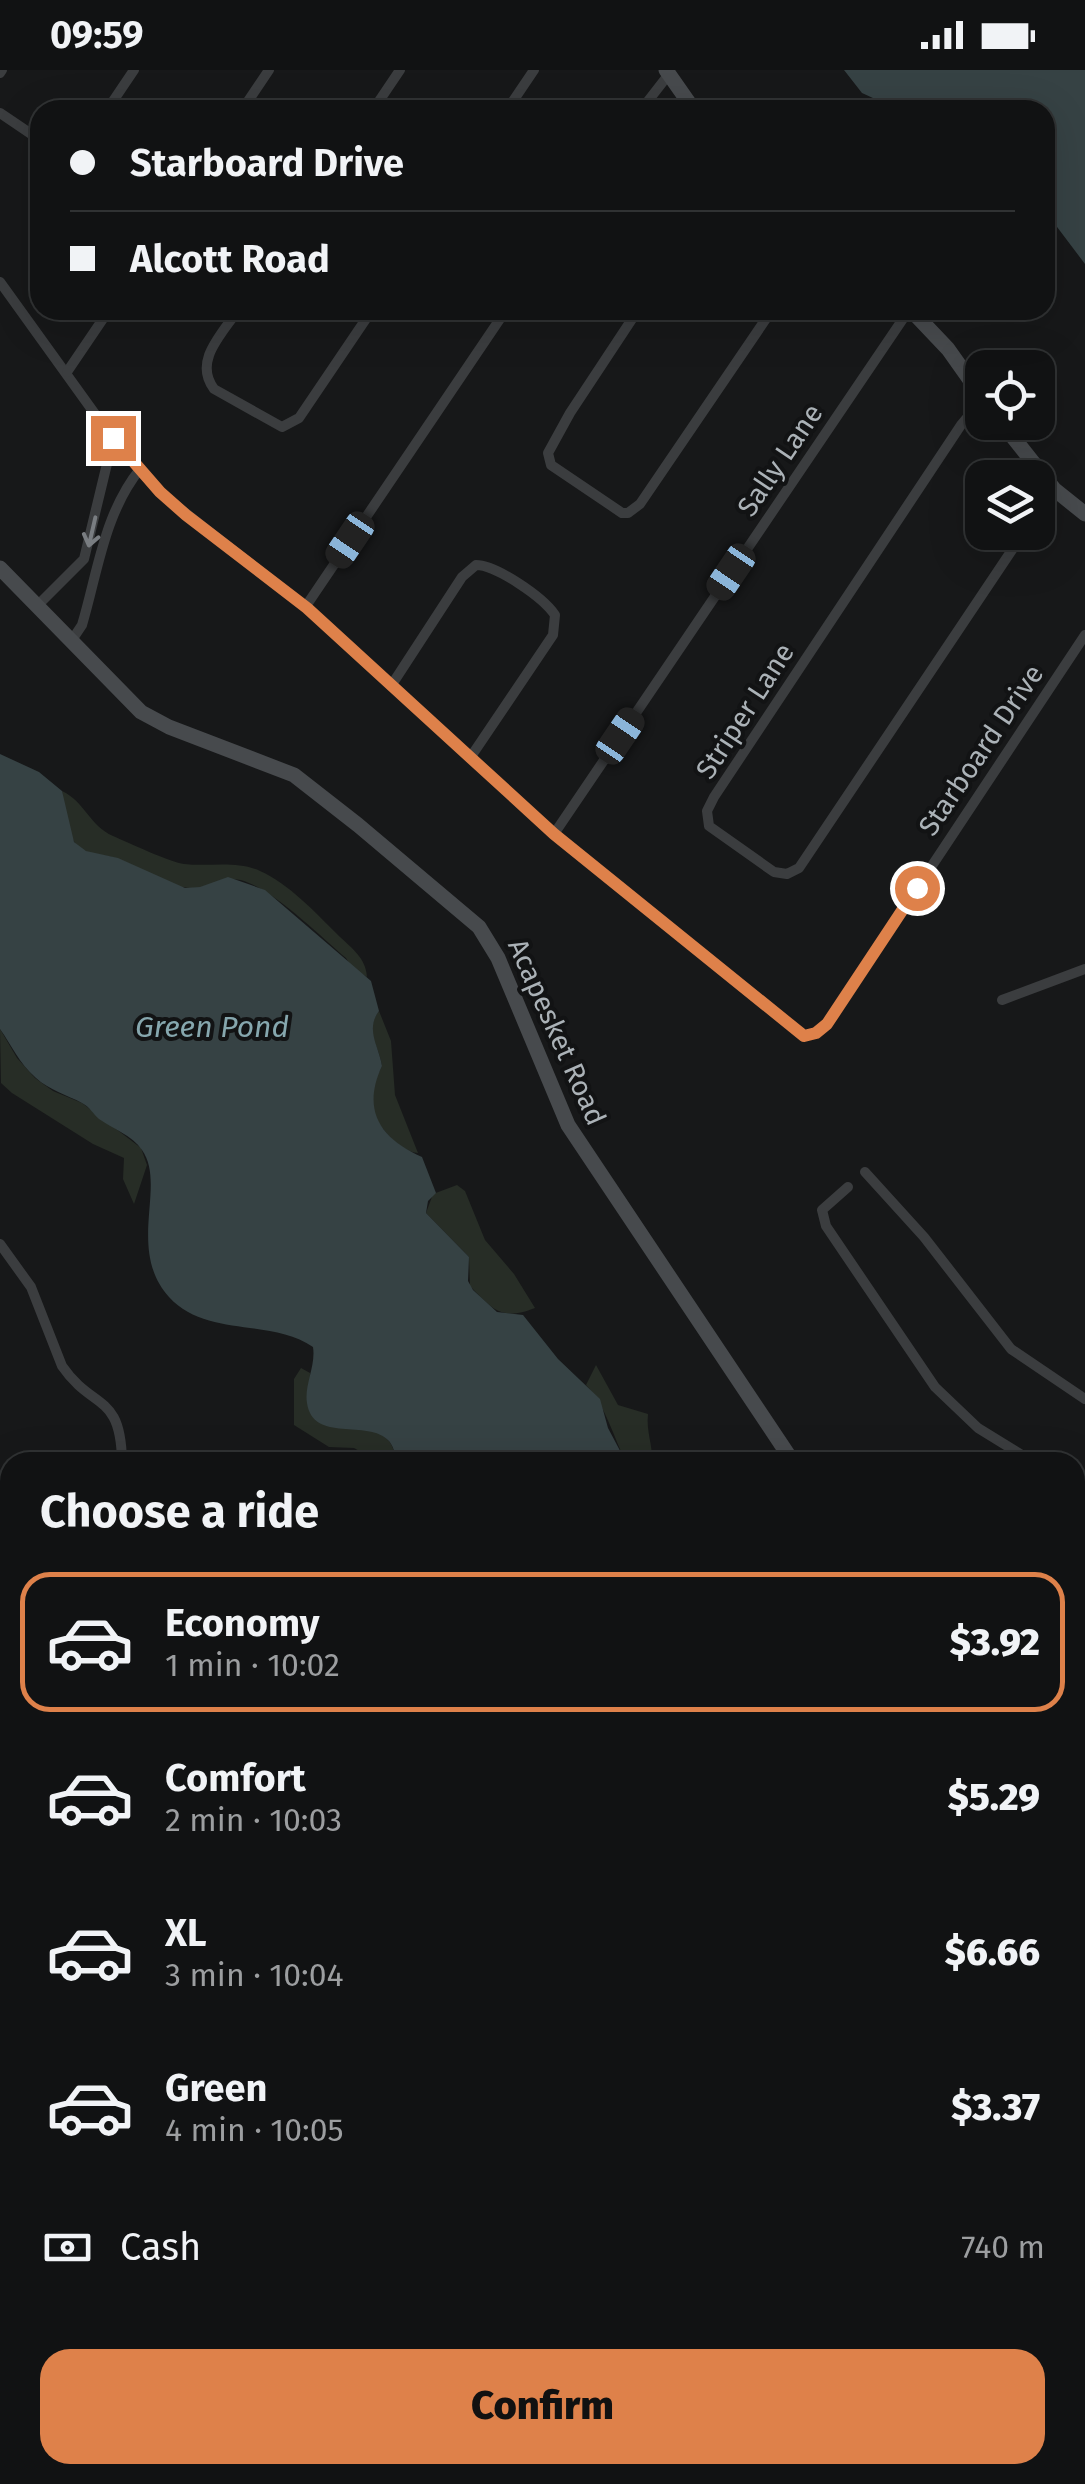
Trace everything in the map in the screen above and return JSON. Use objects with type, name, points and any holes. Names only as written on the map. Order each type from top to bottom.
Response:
[{"type":"main road","points":[[667,72],[687,100]]},
{"type":"main road","points":[[920,320],[948,349],[965,374]]},
{"type":"main road","points":[[1015,440],[1032,460]]},
{"type":"main road","points":[[1055,489],[1085,514]]},
{"type":"main road","name":"Acapesket Road","points":[[0,568],[141,712],[168,727],[294,775],[479,927],[498,958],[568,1125],[785,1452]]},
{"type":"street","points":[[114,100],[134,70]]},
{"type":"street","points":[[248,100],[268,70]]},
{"type":"street","points":[[380,100],[400,70]]},
{"type":"street","points":[[514,100],[534,70]]},
{"type":"street","points":[[647,100],[667,72]]},
{"type":"street","points":[[0,112],[30,133]]},
{"type":"street","points":[[0,282],[113,438],[186,515],[306,606],[554,834]]},
{"type":"street","points":[[67,372],[101,320]]},
{"type":"street","points":[[231,320],[206,358],[208,379],[214,389],[282,427],[298,418],[365,320]]},
{"type":"street","points":[[306,606],[499,320]]},
{"type":"street","points":[[632,320],[548,453],[551,466],[622,513],[640,504],[765,320]]},
{"type":"street","name":"Sally Lane","points":[[554,834],[903,320]]},
{"type":"street","name":"Striper Lane","points":[[965,419],[714,797],[707,811],[708,826],[774,872],[788,874],[799,868],[1012,550]]},
{"type":"street","points":[[36,607],[72,573],[89,547],[113,438]]},
{"type":"street","points":[[72,640],[82,626],[112,512],[140,469]]},
{"type":"street","points":[[391,686],[462,577],[476,565],[490,566],[545,603],[555,615],[553,635],[470,758]]},
{"type":"street","name":"Starboard Drive","points":[[554,834],[738,986],[804,1036],[811,1036],[827,1024],[1085,635]]},
{"type":"street","points":[[1002,1000],[1085,969]]},
{"type":"street","points":[[865,1172],[924,1237],[1011,1349],[1085,1399]]},
{"type":"street","points":[[848,1187],[822,1210],[826,1226],[934,1387],[978,1428],[1016,1452]]},
{"type":"street","points":[[0,1244],[31,1287],[53,1350],[68,1376],[102,1402],[118,1422],[121,1452]]},
{"type":"shaded area","points":[[62,791],[105,832],[160,856],[184,864],[242,866],[281,883],[352,948],[364,964],[367,977],[286,907],[249,883],[233,879],[198,888],[180,887],[118,859],[84,851],[70,832]]},
{"type":"shaded area","points":[[379,1011],[391,1041],[395,1095],[418,1153],[396,1142],[373,1112],[371,1094],[382,1066],[373,1032]]},
{"type":"shaded area","points":[[0,1029],[17,1058],[35,1078],[53,1091],[82,1103],[141,1148],[147,1165],[134,1204],[123,1179],[124,1158],[93,1144],[1,1083]]},
{"type":"shaded area","points":[[457,1185],[465,1191],[485,1240],[514,1274],[535,1308],[514,1313],[499,1311],[470,1286],[469,1257],[426,1213],[433,1194]]},
{"type":"shaded area","points":[[596,1365],[618,1405],[648,1414],[652,1452],[622,1452],[604,1412],[586,1385]]},
{"type":"shaded area","points":[[301,1368],[310,1373],[309,1409],[318,1419],[338,1427],[371,1430],[389,1441],[394,1452],[329,1447],[294,1425],[294,1379]]},
{"type":"water","points":[[844,70],[1085,70],[1085,264],[1055,224],[1055,100],[877,100],[862,93]]},
{"type":"water","name":"Green Pond","points":[[0,754],[39,772],[62,791],[74,842],[86,851],[118,858],[185,888],[228,877],[265,890],[371,981],[379,1011],[373,1031],[382,1066],[376,1082],[375,1110],[379,1122],[396,1142],[422,1157],[436,1193],[428,1201],[426,1213],[469,1257],[468,1281],[473,1290],[497,1312],[523,1315],[558,1359],[600,1399],[608,1428],[621,1452],[395,1452],[380,1434],[319,1423],[307,1403],[313,1347],[278,1333],[201,1318],[169,1297],[150,1259],[151,1181],[142,1150],[85,1105],[36,1078],[0,1029]]},
{"type":"route","points":[[113,438],[160,492],[202,529],[307,608],[554,834],[804,1036],[809,1037],[827,1024],[917,888]]}]
